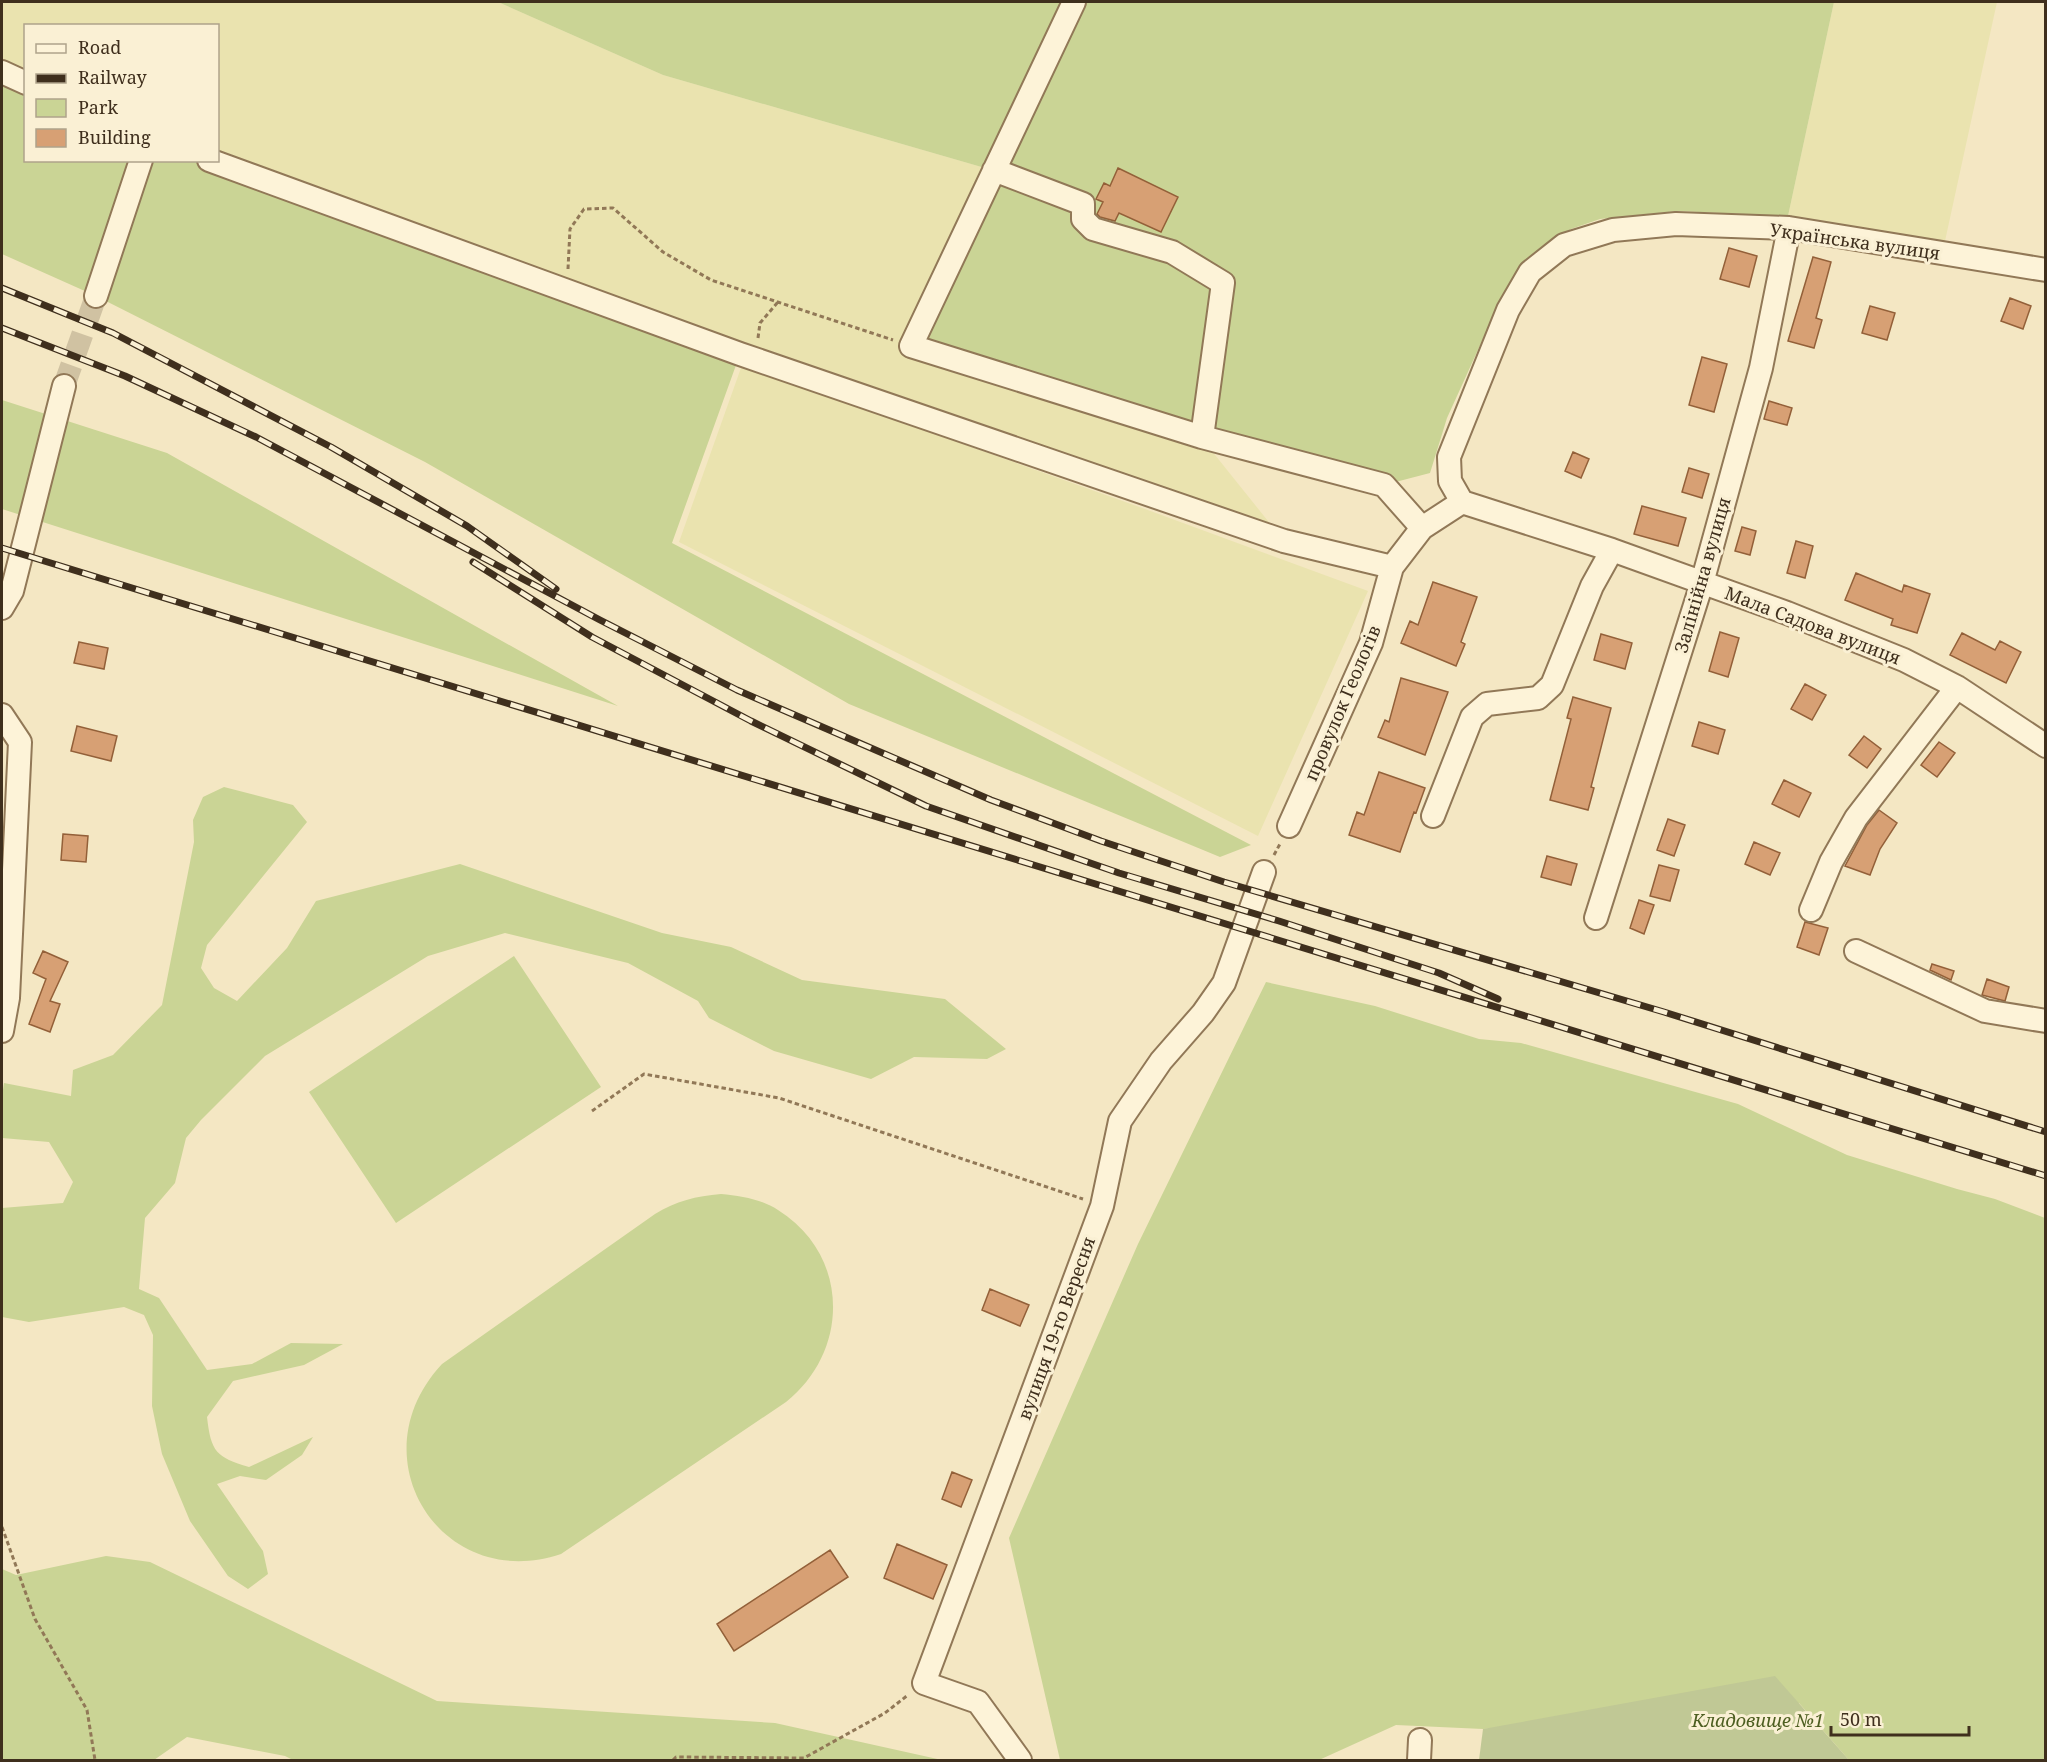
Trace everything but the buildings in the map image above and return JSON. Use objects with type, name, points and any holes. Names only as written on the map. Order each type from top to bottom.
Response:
[{"type":"street","points":[[1074,2],[911,346],[1202,437],[1384,485],[1422,528]]},
{"type":"street","points":[[2,72],[24,81]]},
{"type":"street","points":[[96,296],[140,162]]},
{"type":"street","points":[[214,162],[756,359],[1284,541],[1392,567]]},
{"type":"street","points":[[994,170],[1083,204],[1083,219],[1093,230],[1172,252],[1223,283],[1202,437]]},
{"type":"street","name":"Українська вулиця","points":[[1462,502],[1450,482],[1449,457],[1508,310],[1530,272],[1564,245],[1613,230],[1676,224],[1789,228],[2046,270]]},
{"type":"street","name":"Залінійна вулиця","points":[[1596,918],[1702,583],[1761,368],[1789,228]]},
{"type":"street","points":[[7,600],[64,386]]},
{"type":"street","name":"провулок Геологів","points":[[1289,826],[1371,643],[1392,567],[1422,528],[1462,502]]},
{"type":"street","name":"Мала Садова вулиця","points":[[1462,502],[1612,550],[1787,613],[1904,660],[1957,687],[2046,746]]},
{"type":"street","points":[[1433,816],[1472,717],[1487,704],[1538,698],[1552,685],[1592,586],[1612,550]]},
{"type":"street","points":[[1811,910],[1831,862],[1856,818],[1957,687]]},
{"type":"street","points":[[2,715],[20,742],[8,998],[2,1031]]},
{"type":"street","name":"вулиця 19-го Вересня","points":[[924,1683],[1102,1206],[1120,1121],[1161,1061],[1203,1013],[1224,983],[1264,872]]},
{"type":"street","points":[[1856,951],[1985,1011],[2046,1021]]},
{"type":"street","points":[[924,1683],[978,1702],[1020,1761]]},
{"type":"path","points":[[567,291],[570,229],[584,209],[614,208],[663,252],[711,280],[911,346]]},
{"type":"path","points":[[756,359],[760,323],[778,302]]},
{"type":"path","points":[[1264,872],[1289,826]]},
{"type":"path","points":[[592,1111],[644,1074],[779,1098],[1102,1206]]},
{"type":"path","points":[[2,1527],[35,1619],[87,1710],[95,1761]]},
{"type":"path","points":[[673,1761],[676,1757],[804,1758],[885,1713],[924,1683]]},
{"type":"shaded area","points":[[2,2],[498,2],[663,75],[985,168],[1284,541],[219,160],[219,24],[24,24],[24,83],[2,72]]},
{"type":"shaded area","points":[[1834,2],[1997,2],[1945,241],[1788,216]]},
{"type":"shaded area","points":[[742,365],[1368,591],[1258,836],[679,542]]},
{"type":"green space","points":[[498,2],[1834,2],[1788,216],[1678,211],[1600,219],[1571,229],[1530,259],[1502,297],[1447,418],[1430,473],[1384,485],[911,346],[985,168],[663,75]]},
{"type":"green space","points":[[2,72],[24,83],[24,162],[212,162],[740,354],[672,543],[1251,845],[1220,857],[849,704],[425,462],[96,296],[2,254]]},
{"type":"green space","points":[[2,400],[167,453],[618,706],[2,509]]},
{"type":"green space","points":[[224,787],[293,805],[307,822],[207,945],[201,968],[214,988],[237,1001],[287,948],[316,901],[460,864],[662,933],[731,947],[802,980],[945,999],[1006,1049],[987,1059],[914,1057],[871,1079],[774,1051],[709,1018],[698,1001],[628,963],[505,933],[428,956],[265,1056],[186,1138],[175,1183],[145,1218],[139,1289],[159,1298],[207,1370],[252,1364],[291,1343],[343,1344],[304,1365],[233,1381],[207,1417],[213,1446],[217,1451],[229,1460],[249,1467],[313,1437],[302,1455],[266,1480],[240,1476],[217,1484],[263,1551],[268,1574],[248,1589],[228,1576],[190,1521],[162,1454],[152,1406],[153,1335],[144,1315],[124,1307],[29,1322],[2,1317],[2,1208],[63,1203],[73,1182],[49,1142],[2,1138],[4,1083],[71,1096],[73,1070],[113,1055],[162,1005],[194,842],[193,820],[203,797]]},
{"type":"green space","points":[[514,956],[601,1087],[396,1223],[309,1092]]},
{"type":"green space","points":[[1266,982],[1375,1006],[1479,1039],[1521,1043],[1738,1104],[1847,1155],[1995,1199],[2045,1218],[2045,1760],[1849,1760],[1799,1703],[1483,1729],[1396,1725],[1319,1760],[1060,1760],[1009,1538],[1138,1244]]},
{"type":"green space","points":[[721,1194],[751,1199],[778,1210],[802,1229],[819,1252],[829,1277],[833,1304],[831,1331],[822,1357],[807,1381],[786,1402],[561,1554],[518,1561],[480,1554],[448,1536],[424,1509],[410,1476],[407,1439],[417,1401],[442,1364],[655,1214],[686,1200]]},
{"type":"green space","points":[[106,1556],[150,1562],[437,1701],[775,1723],[942,1760],[293,1760],[285,1756],[187,1737],[154,1760],[2,1760],[2,1569],[16,1575]]},
{"type":"green space","name":"Кладовище №1","points":[[1775,1676],[1849,1760],[1479,1760],[1483,1729]]},
{"type":"tunnel","points":[[64,386],[96,296]]},
{"type":"railway","points":[[2,288],[113,333],[331,447],[467,526],[556,589]]},
{"type":"railway","points":[[2,328],[125,376],[256,437],[600,620],[737,690],[991,800],[1101,841],[1224,882],[1664,1012],[2046,1132]]},
{"type":"railway","points":[[2,548],[2046,1176]]},
{"type":"railway","points":[[473,562],[592,637],[751,721],[926,806],[1119,873],[1279,921],[1439,973],[1498,999]]}]
